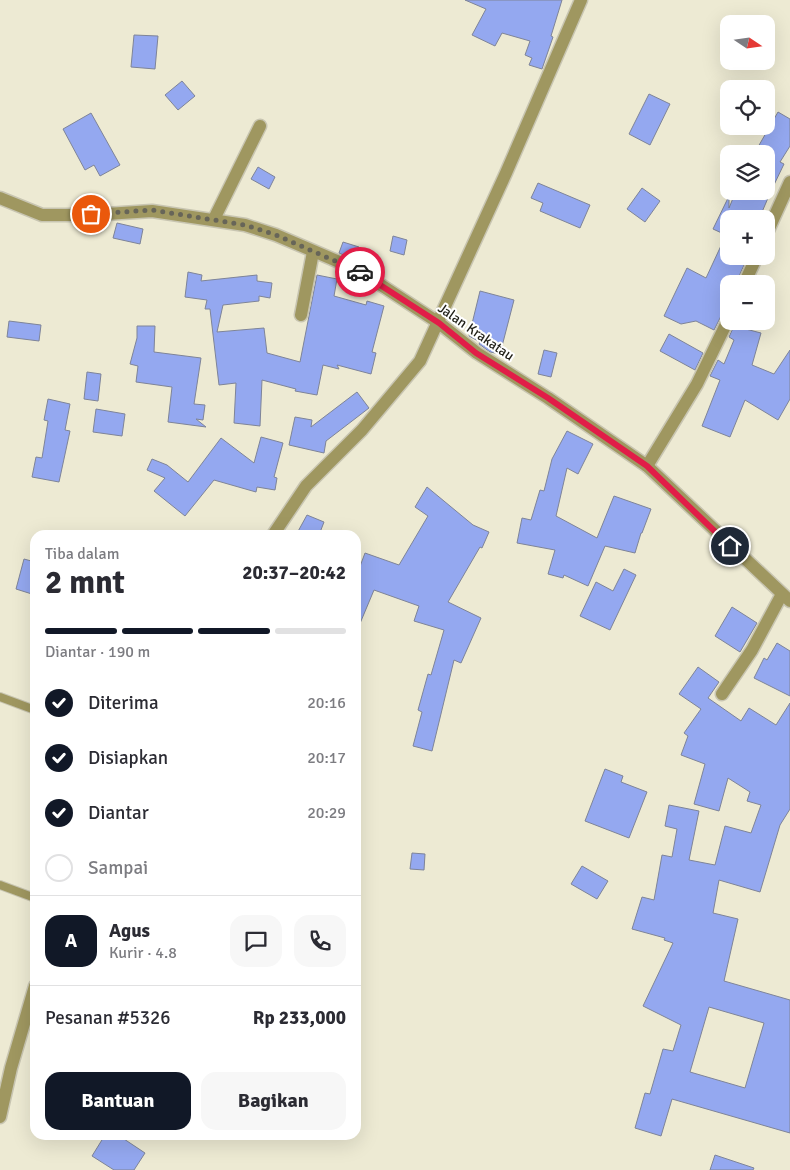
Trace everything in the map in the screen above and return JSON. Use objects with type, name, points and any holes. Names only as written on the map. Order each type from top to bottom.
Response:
[{"type":"street","points":[[277,530],[306,486],[362,430],[420,362],[439,323],[581,0]]},
{"type":"street","points":[[214,219],[260,126]]},
{"type":"street","points":[[775,215],[790,182]]},
{"type":"street","name":"Jalan Krakatau","points":[[0,198],[42,215],[152,210],[245,225],[276,235],[358,270],[439,323],[476,353],[548,398],[647,466],[786,598]]},
{"type":"street","points":[[302,314],[313,252]]},
{"type":"street","points":[[647,466],[697,384],[723,330]]},
{"type":"street","points":[[722,694],[786,598]]},
{"type":"street","points":[[0,1117],[11,1068],[30,1003]]},
{"type":"lane","points":[[0,697],[30,708]]},
{"type":"lane","points":[[0,885],[30,896]]},
{"type":"building","points":[[465,0],[562,0],[551,36],[553,37],[542,69],[529,65],[532,58],[525,55],[530,41],[502,33],[495,46],[472,35],[486,9]]},
{"type":"building","points":[[134,35],[158,36],[155,69],[131,67]]},
{"type":"building","points":[[182,81],[195,96],[178,110],[165,95]]},
{"type":"building","points":[[649,94],[670,104],[650,145],[629,134]]},
{"type":"building","points":[[778,112],[790,119],[790,146],[780,162],[784,164],[775,183],[775,145],[759,145],[765,135],[775,135],[775,117]]},
{"type":"building","points":[[91,113],[120,165],[100,176],[94,165],[85,170],[63,129]]},
{"type":"building","points":[[258,167],[275,177],[269,189],[251,179]]},
{"type":"building","points":[[538,183],[590,205],[580,228],[540,211],[543,203],[531,198]]},
{"type":"building","points":[[642,188],[660,201],[645,222],[627,209]]},
{"type":"building","points":[[727,200],[729,200],[729,208],[732,200],[767,200],[763,210],[722,210]]},
{"type":"building","points":[[720,215],[720,232],[713,229]]},
{"type":"building","points":[[117,223],[143,229],[140,244],[113,238]]},
{"type":"building","points":[[393,236],[407,240],[404,255],[390,251]]},
{"type":"building","points":[[343,242],[359,247],[355,260],[339,253]]},
{"type":"building","points":[[720,248],[720,265],[744,265],[740,275],[720,275],[720,318],[714,330],[696,321],[681,324],[664,316],[687,268],[706,278]]},
{"type":"building","points":[[188,272],[202,275],[201,281],[257,275],[257,281],[272,283],[270,298],[259,296],[259,301],[223,305],[217,332],[264,328],[267,353],[300,362],[317,275],[337,279],[334,296],[366,305],[367,301],[384,306],[372,352],[376,353],[371,374],[337,365],[339,369],[323,365],[317,395],[295,391],[296,389],[262,380],[260,426],[234,423],[236,383],[219,385],[210,309],[205,309],[207,300],[185,297]]},
{"type":"building","points":[[480,291],[514,300],[500,354],[490,352],[479,344],[480,342],[469,336]]},
{"type":"building","points":[[9,321],[41,325],[39,341],[7,337]]},
{"type":"building","points":[[137,326],[155,326],[154,352],[201,358],[194,404],[205,405],[203,420],[196,419],[206,427],[168,422],[172,387],[136,382],[138,366],[130,364],[137,338]]},
{"type":"building","points":[[732,330],[749,330],[761,333],[752,365],[774,374],[790,350],[790,399],[778,420],[745,400],[730,437],[702,426],[720,380],[710,376],[718,360],[724,364],[734,340],[729,337]]},
{"type":"building","points":[[669,334],[703,353],[695,370],[660,351]]},
{"type":"building","points":[[544,350],[557,353],[551,377],[538,374]]},
{"type":"building","points":[[87,372],[101,374],[98,401],[84,399]]},
{"type":"building","points":[[357,392],[369,408],[326,441],[324,453],[289,445],[295,417],[312,420],[311,427]]},
{"type":"building","points":[[48,399],[70,404],[65,430],[70,431],[59,482],[32,477],[36,457],[42,458],[48,421],[44,420]]},
{"type":"building","points":[[96,409],[125,414],[122,436],[93,432]]},
{"type":"building","points":[[567,431],[593,444],[578,474],[567,468],[556,516],[597,538],[614,496],[651,509],[635,553],[605,546],[588,586],[564,575],[563,578],[548,574],[555,550],[517,543],[522,518],[531,520],[540,490],[544,491],[552,459]]},
{"type":"building","points":[[261,437],[283,443],[274,477],[277,478],[275,490],[257,487],[256,492],[214,480],[185,516],[154,491],[165,478],[147,470],[152,459],[167,465],[188,482],[221,438],[254,463]]},
{"type":"building","points":[[427,487],[473,525],[489,532],[482,548],[480,547],[448,602],[481,618],[461,663],[454,660],[432,751],[413,746],[422,712],[418,710],[428,674],[431,675],[444,630],[414,621],[419,606],[374,590],[361,621],[361,564],[365,553],[399,565],[428,516],[415,507]]},
{"type":"building","points":[[307,515],[324,522],[321,530],[299,530]]},
{"type":"building","points":[[24,559],[30,561],[30,593],[16,589]]},
{"type":"building","points":[[624,569],[636,575],[610,630],[580,616],[596,582],[613,591]]},
{"type":"building","points":[[732,607],[757,623],[740,652],[715,636]]},
{"type":"building","points":[[777,643],[790,651],[790,696],[754,678],[764,658],[767,660]]},
{"type":"building","points":[[698,667],[719,682],[708,698],[741,721],[749,708],[776,725],[790,703],[790,809],[780,825],[760,892],[719,880],[713,913],[738,919],[724,981],[790,1000],[790,1133],[672,1099],[661,1136],[635,1128],[645,1093],[650,1094],[663,1049],[673,1051],[681,1025],[643,1006],[673,943],[664,940],[665,938],[632,929],[642,897],[654,900],[662,855],[672,857],[677,829],[665,826],[669,805],[699,811],[689,860],[715,865],[725,826],[751,833],[761,805],[747,801],[750,792],[728,778],[719,811],[694,804],[705,764],[681,755],[688,736],[684,733],[701,709],[679,694]],"holes":[[[709,1007],[764,1023],[745,1088],[690,1072]]]},
{"type":"building","points":[[605,769],[623,776],[621,782],[647,792],[629,838],[585,821]]},
{"type":"building","points":[[412,853],[425,854],[424,870],[410,869]]},
{"type":"building","points":[[582,866],[608,881],[597,899],[571,884]]},
{"type":"building","points":[[102,1140],[126,1140],[145,1153],[134,1170],[114,1170],[92,1156]]},
{"type":"building","points":[[715,1155],[754,1168],[753,1170],[710,1170]]},
{"type":"way so far","points":[[91,214],[152,210],[245,225],[276,235],[360,272]]},
{"type":"route","points":[[360,272],[439,323],[476,353],[548,398],[647,466],[730,546]]}]
